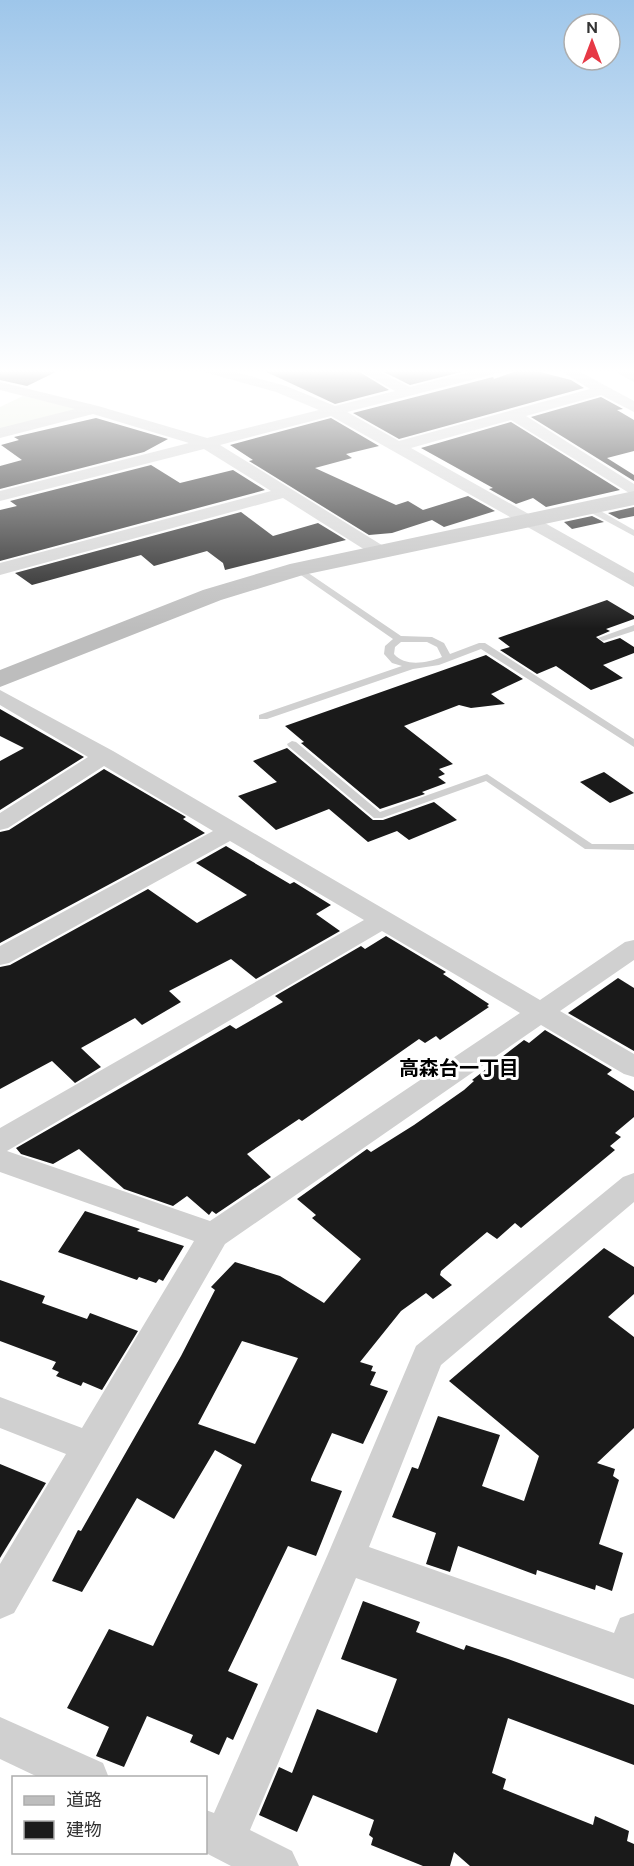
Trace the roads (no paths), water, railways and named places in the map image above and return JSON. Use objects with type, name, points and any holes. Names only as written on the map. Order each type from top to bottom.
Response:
[{"type":"street","points":[[0,496],[159,455]]},
{"type":"street","points":[[226,455],[379,551]]},
{"type":"street","points":[[415,455],[634,581]]},
{"type":"street","points":[[577,455],[634,491]]},
{"type":"street","points":[[0,569],[286,492]]},
{"type":"street","points":[[0,679],[212,595],[298,569],[634,498]]},
{"type":"street","points":[[0,696],[634,1067]]},
{"type":"street","points":[[0,823],[105,756]]},
{"type":"street","points":[[0,957],[230,831]]},
{"type":"street","points":[[0,1142],[381,921]]},
{"type":"street","points":[[0,1600],[214,1235],[634,948]]},
{"type":"street","points":[[0,1160],[214,1235]]},
{"type":"street","points":[[277,1866],[215,1835],[346,1557],[428,1356],[634,1185]]},
{"type":"street","points":[[0,1412],[90,1447]]},
{"type":"street","points":[[346,1557],[632,1649]]},
{"type":"street","points":[[0,1738],[84,1776]]},
{"type":"lane","points":[[587,507],[634,533]]},
{"type":"lane","points":[[298,569],[399,639]]},
{"type":"lane","points":[[603,638],[634,628]]},
{"type":"lane","points":[[412,666],[395,661],[388,654],[390,645],[399,639],[429,639],[441,645],[446,657]]},
{"type":"lane","points":[[263,717],[412,666],[436,663],[446,657],[482,645],[634,744]]},
{"type":"lane","points":[[292,744],[378,816],[488,777],[589,847],[634,847]]},
{"type":"district","name":"高森台一丁目","points":[[459,1068]]}]
